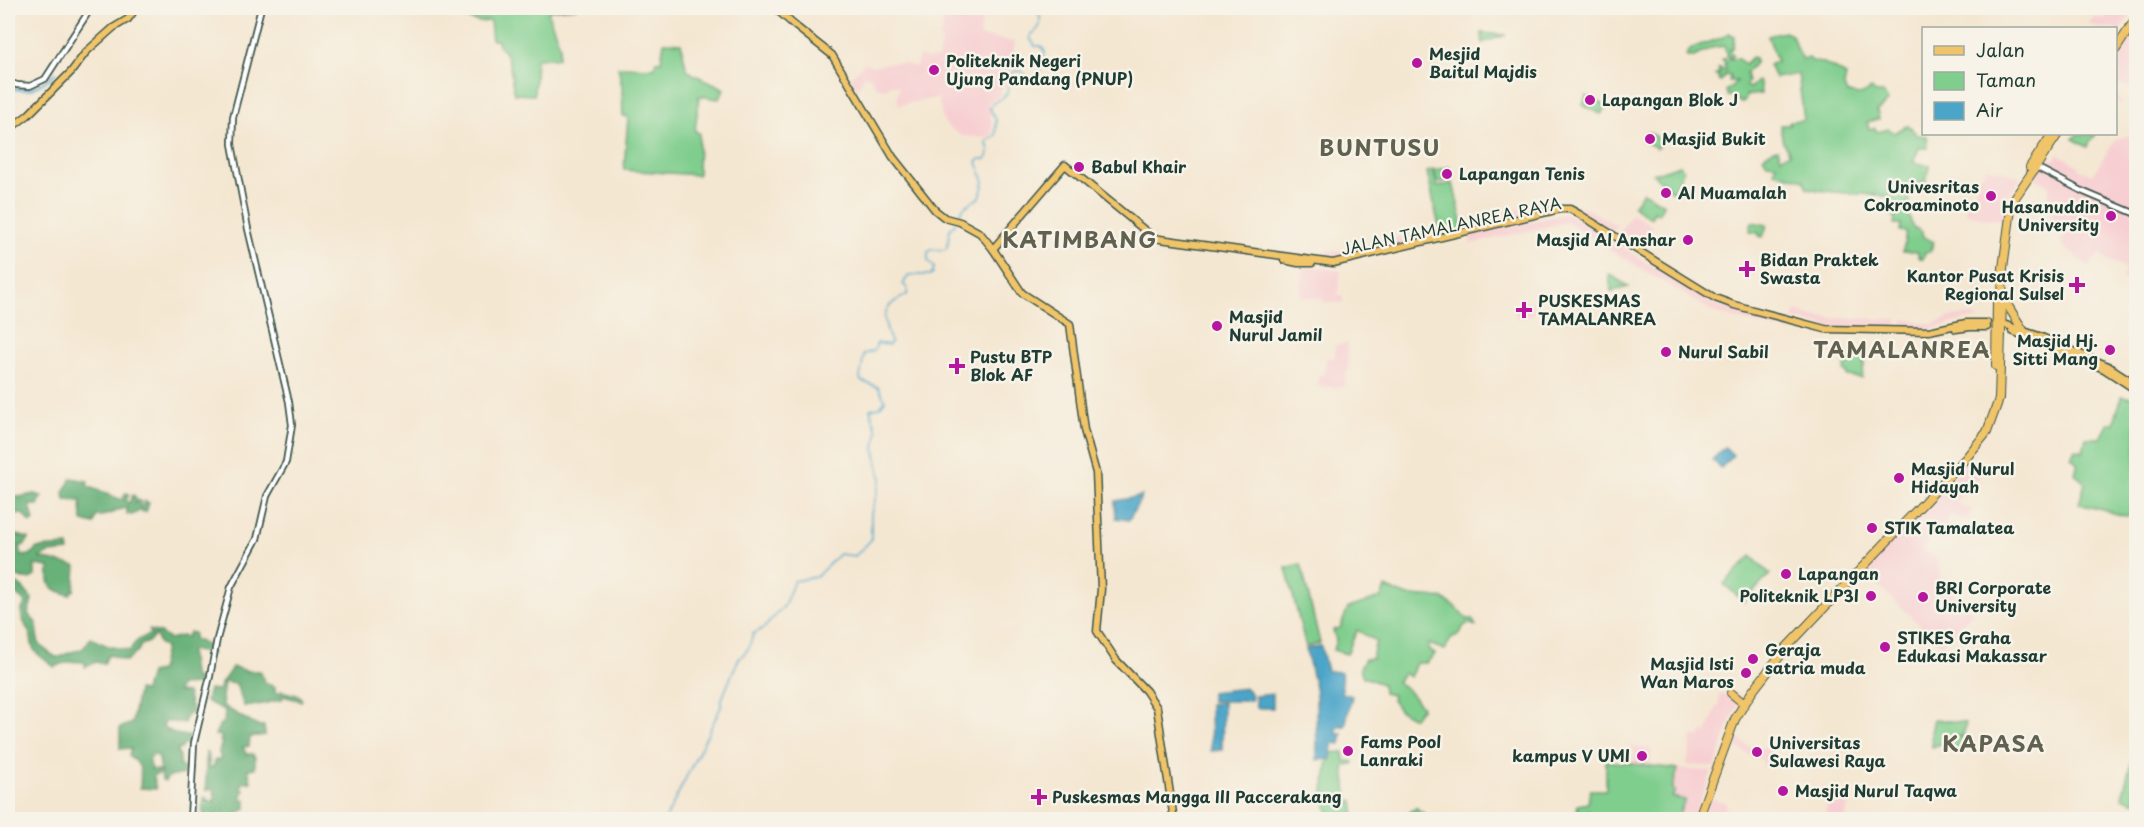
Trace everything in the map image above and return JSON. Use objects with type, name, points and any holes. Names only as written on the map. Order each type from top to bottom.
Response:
[{"type":"highway","points":[[2117,38],[2136,11]]},
{"type":"highway","points":[[2117,46],[2136,18]]},
{"type":"highway","points":[[1697,819],[1732,720],[1742,702],[1785,646],[1966,458],[1992,422],[1999,399],[2001,338],[1995,325],[2002,296],[2007,218],[2016,194],[2036,166],[2052,135]]},
{"type":"highway","points":[[1931,493],[1976,442],[1989,418],[1995,394],[1995,325],[2011,194],[2057,135]]},
{"type":"highway","points":[[2002,296],[2023,330]]},
{"type":"highway","points":[[2001,338],[2012,331]]},
{"type":"highway","points":[[1697,819],[1735,718],[1785,646]]},
{"type":"highway","points":[[1731,693],[1742,702]]},
{"type":"main road","points":[[8,130],[28,115],[71,72],[86,52],[113,28],[128,19],[136,8]]},
{"type":"main road","points":[[775,8],[832,54],[904,172],[943,217],[957,221],[980,233],[1022,293],[1070,324],[1084,430],[1096,473],[1101,589],[1097,631],[1116,660],[1146,691],[1157,708],[1174,819]]},
{"type":"main road","name":"JALAN TAMALANREA RAYA","points":[[994,251],[1065,167],[1153,237],[1259,254],[1298,263],[1344,264],[1530,219],[1567,213],[1591,224],[1715,298],[1769,316],[1825,329],[1930,333],[1966,323],[1995,325]]},
{"type":"main road","points":[[1995,325],[2023,330],[2108,366],[2136,384]]},
{"type":"main road","points":[[2012,331],[2104,369],[2136,390]]},
{"type":"street","points":[[8,82],[18,86],[30,86],[45,79],[92,8]]},
{"type":"street","points":[[190,819],[194,743],[222,616],[234,581],[259,536],[267,496],[286,462],[292,427],[289,402],[248,229],[231,134],[233,117],[261,8]]},
{"type":"street","points":[[2036,166],[2086,192],[2136,213]]},
{"type":"shaded area","name":"Politeknik Negeri Ujung Pandang (PNUP)","points":[[947,8],[967,12],[968,23],[982,20],[979,36],[1015,42],[1009,74],[998,96],[988,103],[993,130],[991,135],[984,138],[962,136],[948,127],[943,121],[938,98],[898,105],[899,87],[890,84],[887,89],[877,88],[871,77],[864,75],[857,90],[850,78],[864,63],[872,66],[903,63],[916,67],[919,56],[928,59],[938,58],[942,40],[939,39]]},
{"type":"shaded area","points":[[2116,8],[2135,8],[2117,35],[2117,27],[2096,27],[2088,23],[2094,17],[2104,20],[2110,9],[2114,12]]},
{"type":"shaded area","points":[[2129,34],[2136,37],[2136,90],[2119,84],[2117,89],[2117,52]]},
{"type":"shaded area","points":[[2117,93],[2123,107],[2117,102]]},
{"type":"shaded area","points":[[2136,134],[2136,285],[2121,279],[2125,272],[2123,266],[2109,261],[2100,253],[2089,267],[2065,248],[2060,241],[2068,231],[2055,221],[2048,208],[2046,198],[2050,186],[2033,177],[2046,157],[2054,160],[2058,154],[2079,166],[2078,169],[2092,175],[2116,139]]},
{"type":"shaded area","name":"Univesritas Cokroaminoto","points":[[1986,167],[2021,178],[2004,205],[2002,220],[1985,219],[1965,213],[1966,199],[1973,200],[1979,175],[1983,175]]},
{"type":"shaded area","points":[[1555,201],[1556,209],[1468,229],[1466,221]]},
{"type":"shaded area","points":[[1579,205],[1617,225],[1613,233],[1576,210]]},
{"type":"shaded area","points":[[1632,213],[1653,226],[1639,249],[1618,235]]},
{"type":"shaded area","points":[[1564,214],[1571,215],[1610,238],[1605,247],[1567,222],[1471,244],[1470,235]]},
{"type":"shaded area","points":[[1434,228],[1436,237],[1334,261],[1325,260],[1326,251],[1345,250]]},
{"type":"shaded area","points":[[1612,241],[1712,303],[1794,326],[1792,332],[1715,313],[1607,248]]},
{"type":"shaded area","points":[[1304,265],[1341,271],[1338,294],[1343,296],[1343,303],[1322,302],[1322,298],[1304,298],[1300,295]]},
{"type":"shaded area","name":"PUSKESMAS TAMALANREA","points":[[1532,301],[1535,314],[1516,318],[1513,306]]},
{"type":"shaded area","points":[[1796,311],[1811,316],[1832,318],[1897,319],[1897,329],[1828,327],[1793,319]]},
{"type":"shaded area","points":[[1966,315],[1979,318],[1931,329],[1902,329],[1903,319],[1933,324],[1951,317]]},
{"type":"shaded area","points":[[1348,343],[1348,372],[1346,372],[1345,387],[1318,387],[1318,375],[1324,375],[1326,358],[1335,358],[1335,345]]},
{"type":"shaded area","name":"BRI Corporate University","points":[[1967,461],[1985,467],[1984,473],[1980,473],[1981,475],[1954,503],[1972,509],[1968,521],[1950,514],[1946,525],[1922,550],[1935,556],[1939,576],[1954,591],[1956,604],[1974,611],[1941,645],[1863,571]]},
{"type":"shaded area","points":[[1735,693],[1743,699],[1732,717],[1715,767],[1687,765],[1692,735],[1700,737],[1702,732],[1707,733],[1717,706],[1719,706],[1719,695]]},
{"type":"shaded area","name":"Universitas Sulawesi Raya","points":[[1733,736],[1749,746],[1773,749],[1766,767],[1762,765],[1764,761],[1729,745]]},
{"type":"shaded area","name":"kampus V UMI","points":[[1632,746],[1651,749],[1650,764],[1633,763],[1635,751],[1632,750]]},
{"type":"shaded area","points":[[1678,769],[1712,771],[1693,819],[1677,819],[1685,801],[1672,797]]},
{"type":"shaded area","points":[[1830,794],[1849,797],[1846,819],[1824,819]]},
{"type":"shaded area","points":[[1711,798],[1727,803],[1722,819],[1702,820]]},
{"type":"green space","points":[[418,8],[428,8],[424,15],[419,14]]},
{"type":"green space","points":[[428,8],[577,8],[552,10],[548,13],[560,46],[558,58],[536,58],[534,95],[514,94],[509,61],[499,47],[498,40],[492,40],[490,21],[479,22]]},
{"type":"green space","points":[[1784,32],[1792,35],[1803,59],[1809,58],[1813,62],[1824,63],[1846,75],[1844,86],[1846,92],[1859,95],[1871,89],[1876,93],[1883,93],[1888,101],[1877,111],[1879,119],[1867,122],[1869,129],[1875,128],[1877,132],[1889,129],[1894,133],[1908,125],[1917,135],[1927,136],[1928,148],[1919,148],[1913,162],[1930,166],[1925,184],[1920,183],[1918,189],[1906,187],[1905,195],[1909,196],[1910,203],[1905,205],[1913,227],[1922,232],[1922,236],[1934,242],[1930,252],[1925,252],[1923,259],[1918,257],[1918,252],[1903,251],[1906,232],[1900,231],[1901,224],[1894,224],[1895,216],[1891,215],[1893,197],[1807,188],[1804,180],[1774,172],[1776,164],[1767,163],[1763,157],[1778,149],[1781,157],[1790,153],[1783,143],[1780,125],[1789,125],[1790,121],[1804,120],[1798,74],[1775,78],[1769,65],[1777,61],[1768,36]]},
{"type":"green space","points":[[1482,33],[1503,35],[1506,35],[1482,43]]},
{"type":"green space","points":[[1729,33],[1734,36],[1733,47],[1729,50],[1733,55],[1731,58],[1727,56],[1724,46],[1711,48],[1694,57],[1687,57],[1690,50],[1695,47]]},
{"type":"green space","points":[[664,42],[681,43],[688,70],[724,89],[719,99],[699,96],[695,131],[699,133],[698,175],[624,170],[628,117],[623,116],[622,86],[618,67],[655,68],[656,61],[661,61]]},
{"type":"green space","points":[[1752,57],[1755,58],[1755,63],[1746,73],[1748,82],[1745,86],[1750,88],[1757,81],[1760,82],[1761,94],[1747,95],[1741,103],[1732,96],[1728,96],[1726,91],[1737,81],[1729,81],[1730,76],[1725,75],[1720,82],[1719,75],[1715,75],[1720,72],[1718,69],[1720,68],[1723,71],[1726,70],[1723,59],[1738,59],[1745,64]]},
{"type":"green space","name":"Lapangan Blok J","points":[[1586,96],[1607,106],[1601,114],[1583,105]]},
{"type":"green space","points":[[1648,132],[1657,137],[1659,145],[1657,148],[1643,141]]},
{"type":"green space","points":[[2076,135],[2095,135],[2087,147],[2073,139]]},
{"type":"green space","points":[[1680,165],[1684,170],[1673,192],[1653,174]]},
{"type":"green space","points":[[1449,167],[1452,179],[1438,183],[1434,171]]},
{"type":"green space","points":[[1433,170],[1437,187],[1453,183],[1464,230],[1441,236],[1427,172]]},
{"type":"green space","points":[[1643,192],[1664,204],[1658,214],[1654,211],[1651,218],[1633,206]]},
{"type":"green space","points":[[1752,222],[1767,225],[1763,237],[1759,236],[1759,233],[1750,232]]},
{"type":"green space","points":[[1609,274],[1629,287],[1611,291]]},
{"type":"green space","points":[[1850,356],[1865,358],[1862,378],[1847,376],[1847,372],[1844,371],[1846,361],[1849,361]]},
{"type":"green space","points":[[2122,396],[2136,398],[2136,511],[2133,515],[2125,516],[2079,504],[2085,483],[2075,474],[2078,462],[2071,457],[2075,449],[2083,451],[2086,438],[2101,438],[2109,423],[2113,425]]},
{"type":"green space","points":[[71,478],[88,481],[87,486],[122,500],[126,493],[129,494],[126,501],[129,503],[133,495],[136,497],[135,503],[138,500],[141,502],[139,507],[141,508],[145,501],[149,503],[146,512],[139,511],[132,515],[127,514],[127,508],[123,508],[106,515],[96,516],[94,524],[82,521],[81,501],[65,500],[64,493]]},
{"type":"green space","points":[[34,494],[42,496],[38,505],[30,505],[34,521],[30,523],[23,514],[8,513],[8,495],[19,497]]},
{"type":"green space","points":[[8,533],[29,538],[25,545],[20,546],[21,556],[30,555],[37,548],[68,546],[69,551],[49,553],[40,558],[76,566],[74,591],[72,590],[70,595],[54,589],[49,579],[49,567],[35,565],[35,576],[30,579],[16,576],[14,553],[8,551]]},
{"type":"green space","points":[[1751,556],[1770,574],[1744,602],[1724,584]]},
{"type":"green space","points":[[1301,564],[1320,643],[1306,647],[1286,568]]},
{"type":"green space","points":[[8,577],[23,588],[32,599],[28,614],[37,624],[38,641],[42,647],[56,657],[82,649],[90,638],[108,646],[130,651],[138,640],[151,634],[149,630],[169,639],[187,637],[189,632],[194,633],[194,639],[212,645],[211,654],[191,650],[193,674],[199,680],[197,684],[180,685],[177,692],[187,693],[193,713],[186,715],[184,723],[165,721],[163,727],[175,734],[193,737],[191,745],[184,744],[177,753],[180,756],[180,767],[191,768],[190,773],[162,780],[159,758],[154,754],[148,761],[151,770],[159,770],[159,774],[153,775],[156,789],[140,788],[140,769],[137,762],[129,756],[131,748],[120,749],[120,728],[132,723],[138,690],[145,691],[150,673],[160,671],[165,648],[159,643],[156,635],[141,645],[138,651],[126,661],[110,655],[104,664],[96,662],[85,667],[86,663],[74,662],[54,667],[33,648],[31,636],[22,615],[26,603],[8,588]]},
{"type":"green space","points":[[1385,588],[1409,596],[1442,598],[1456,607],[1467,619],[1472,619],[1476,626],[1468,623],[1460,634],[1451,638],[1445,650],[1429,644],[1428,649],[1435,654],[1426,663],[1416,663],[1410,677],[1403,673],[1397,682],[1407,689],[1422,707],[1414,718],[1399,710],[1392,700],[1393,695],[1383,693],[1382,684],[1363,677],[1360,668],[1365,659],[1372,658],[1376,641],[1357,630],[1347,654],[1333,650],[1336,640],[1333,630],[1340,628],[1348,608],[1380,598]]},
{"type":"green space","points":[[232,667],[260,671],[265,682],[275,687],[275,692],[280,694],[281,691],[300,696],[302,700],[283,696],[282,700],[244,706],[236,684],[224,682],[223,706],[257,726],[264,726],[265,735],[250,737],[249,746],[243,747],[246,754],[253,754],[255,757],[255,768],[248,769],[251,782],[244,782],[240,788],[244,790],[241,800],[246,800],[246,808],[231,818],[209,819],[204,816],[202,810],[203,798],[208,798],[210,802],[215,800],[214,789],[206,790],[206,752],[210,768],[214,767],[215,760],[221,759],[219,752],[222,736],[215,735],[220,724],[224,723],[225,711],[206,701],[209,689],[218,690]]},
{"type":"green space","points":[[1934,719],[1966,723],[1963,736],[1957,736],[1963,738],[1961,751],[1941,744],[1932,747],[1931,732]]},
{"type":"green space","points":[[1344,752],[1345,761],[1354,762],[1344,767],[1348,802],[1353,801],[1355,819],[1328,819],[1328,809],[1323,799],[1328,759],[1331,759],[1331,753]]},
{"type":"green space","points":[[2133,754],[2136,755],[2136,802],[2122,797]]},
{"type":"green space","points":[[1606,761],[1678,769],[1672,797],[1685,800],[1677,819],[1601,819],[1589,818],[1589,811],[1578,812],[1577,805],[1588,803],[1590,790],[1606,790]]},
{"type":"green space","points":[[1417,807],[1427,815],[1424,819],[1401,819]]},
{"type":"water","points":[[1725,447],[1733,455],[1721,468],[1712,460]]},
{"type":"water","points":[[1142,496],[1129,520],[1116,518],[1115,501]]},
{"type":"water","points":[[1321,646],[1327,671],[1341,672],[1342,693],[1352,696],[1345,726],[1337,726],[1337,734],[1342,734],[1340,744],[1332,743],[1331,759],[1317,760],[1316,692],[1306,649]]},
{"type":"water","points":[[1246,688],[1252,695],[1251,701],[1211,701],[1211,692]]},
{"type":"water","points":[[1273,694],[1273,708],[1256,708],[1255,696]]},
{"type":"water","points":[[1223,703],[1222,750],[1211,751],[1210,704]]},
{"type":"waterway","points":[[958,218],[964,207],[980,197],[984,182],[977,162],[988,157],[989,150],[986,142],[996,135],[996,120],[990,109],[991,105],[1007,94],[1010,76],[1015,71],[1021,71],[1031,79],[1038,78],[1045,52],[1041,46],[1035,46],[1030,38],[1039,28],[1040,23],[1039,13],[1033,8]]},
{"type":"waterway","points":[[8,86],[21,90],[33,88],[55,73]]},
{"type":"waterway","points":[[665,820],[721,707],[721,701],[738,660],[749,648],[753,634],[764,628],[784,606],[794,581],[816,577],[839,554],[855,556],[871,540],[871,513],[881,479],[875,450],[877,431],[870,409],[880,407],[885,400],[878,387],[861,381],[864,354],[874,351],[877,343],[889,345],[891,342],[885,319],[888,308],[892,303],[907,295],[908,289],[903,284],[909,275],[933,273],[934,266],[928,261],[928,252],[947,248],[950,229],[956,222]]},
{"type":"place","name":"Mesjid Baitul Majdis","points":[[1417,63]]},
{"type":"place","name":"Politeknik Negeri Ujung Pandang (PNUP)","points":[[934,70]]},
{"type":"place","name":"Lapangan Blok J","points":[[1590,100]]},
{"type":"place","name":"Masjid Bukit","points":[[1650,139]]},
{"type":"place","name":"Babul Khair","points":[[1079,167]]},
{"type":"place","name":"Lapangan Tenis","points":[[1447,174]]},
{"type":"place","name":"Al Muamalah","points":[[1666,193]]},
{"type":"place","name":"Univesritas Cokroaminoto","points":[[1991,196]]},
{"type":"place","name":"Hasanuddin University","points":[[2111,216]]},
{"type":"place","name":"Masjid Al Anshar","points":[[1688,240]]},
{"type":"place","name":"Bidan Praktek Swasta","points":[[1747,269]]},
{"type":"place","name":"Kantor Pusat Krisis Regional Sulsel","points":[[2077,285]]},
{"type":"place","name":"PUSKESMAS TAMALANREA","points":[[1524,310]]},
{"type":"place","name":"Masjid Nurul Jamil","points":[[1217,326]]},
{"type":"place","name":"Masjid Hj. Sitti Mang","points":[[2110,350]]},
{"type":"place","name":"Nurul Sabil","points":[[1666,352]]},
{"type":"place","name":"Pustu BTP Blok AF","points":[[957,366]]},
{"type":"place","name":"Masjid Nurul Hidayah","points":[[1899,478]]},
{"type":"place","name":"STIK Tamalatea","points":[[1872,528]]},
{"type":"place","name":"Lapangan","points":[[1786,574]]},
{"type":"place","name":"Politeknik LP3I","points":[[1871,596]]},
{"type":"place","name":"BRI Corporate University","points":[[1923,597]]},
{"type":"place","name":"STIKES Graha Edukasi Makassar","points":[[1885,647]]},
{"type":"place","name":"Geraja satria muda","points":[[1753,659]]},
{"type":"place","name":"Masjid Isti Wan Maros","points":[[1746,673]]},
{"type":"place","name":"Fams Pool Lanraki","points":[[1348,751]]},
{"type":"place","name":"Universitas Sulawesi Raya","points":[[1757,752]]},
{"type":"place","name":"kampus V UMI","points":[[1642,756]]},
{"type":"place","name":"Masjid Nurul Taqwa","points":[[1783,791]]},
{"type":"place","name":"Puskesmas Mangga III Paccerakang","points":[[1039,797]]},
{"type":"district","name":"BUNTUSU","points":[[1380,148]]},
{"type":"district","name":"KATIMBANG","points":[[1080,240]]},
{"type":"district","name":"TAMALANREA","points":[[1902,350]]},
{"type":"district","name":"KAPASA","points":[[1994,744]]}]
